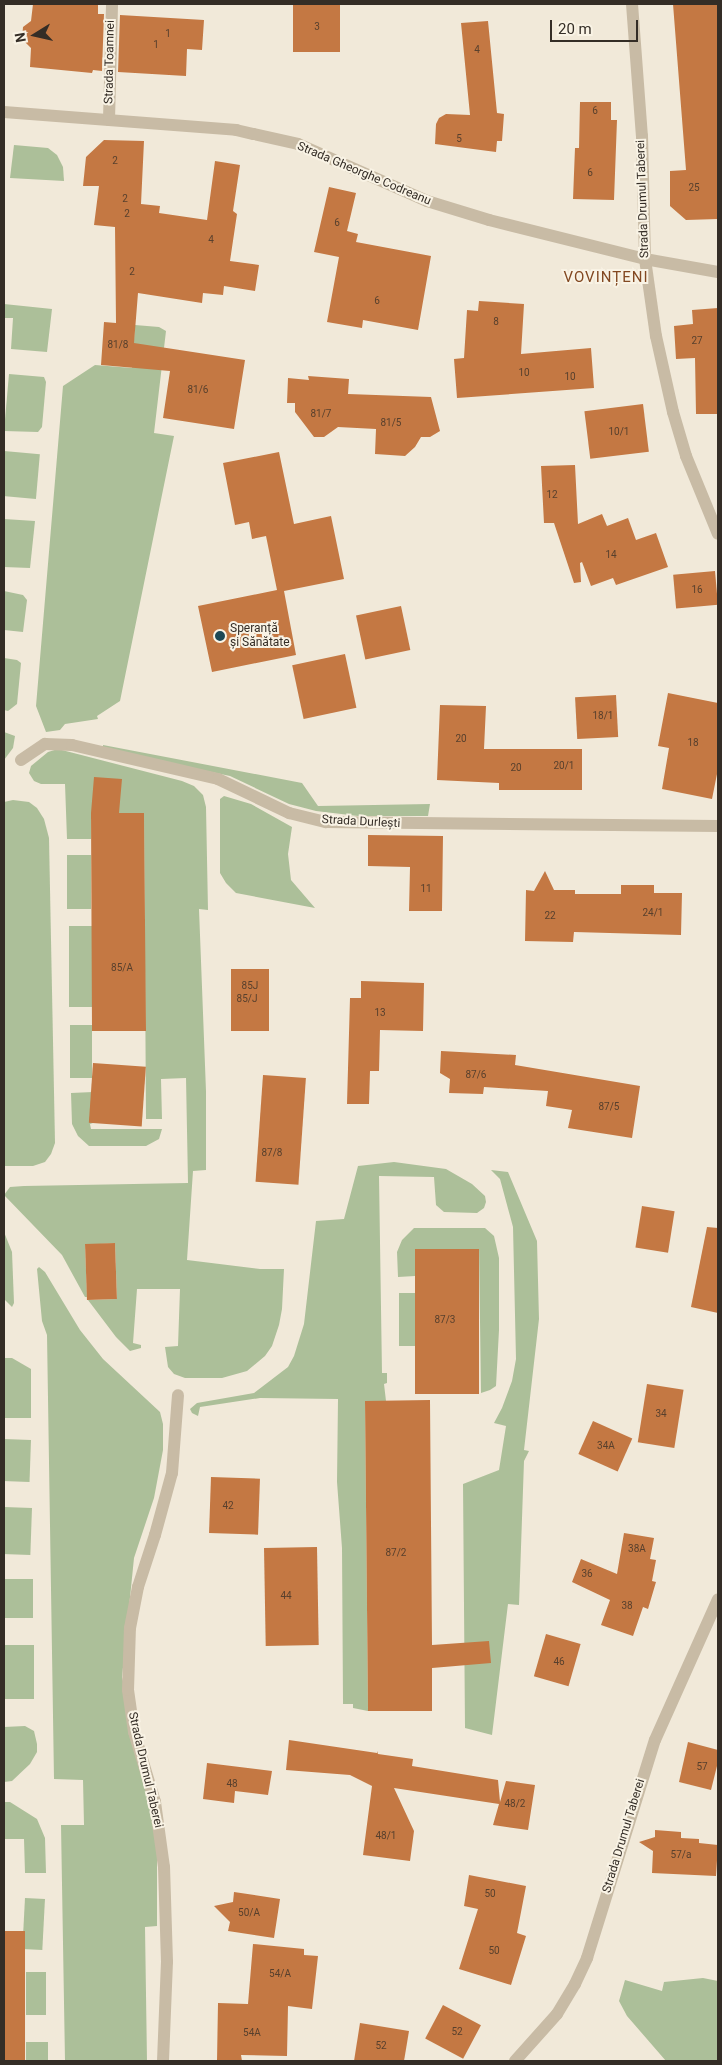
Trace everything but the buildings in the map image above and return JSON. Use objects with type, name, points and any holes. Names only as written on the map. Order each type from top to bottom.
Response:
[{"type":"street","name":"Strada Toamnei","points":[[109,120],[112,4]]},
{"type":"street","name":"Strada Drumul Taberei","points":[[632,4],[641,127],[645,259],[656,336],[673,412],[699,491],[718,534]]},
{"type":"street","name":"Strada Gheorghe Codreanu","points":[[4,112],[236,130],[298,144],[427,201],[489,220],[645,259],[718,272]]},
{"type":"street","name":"Strada Durlești","points":[[21,760],[45,744],[72,745],[218,779],[289,812],[326,822],[718,826]]},
{"type":"street","name":"Strada Drumul Taberei","points":[[162,2061],[167,1962],[164,1867],[155,1802],[134,1732],[128,1690],[130,1628],[138,1587],[172,1473],[178,1395]]},
{"type":"street","name":"Strada Drumul Taberei","points":[[515,2061],[557,2014],[587,1958],[656,1740],[718,1599]]},
{"type":"green space","points":[[14,145],[48,148],[57,155],[63,167],[64,181],[10,178]]},
{"type":"green space","points":[[4,304],[52,309],[47,352],[11,349],[13,318],[4,318]]},
{"type":"green space","points":[[135,325],[159,327],[166,331],[154,433],[174,436],[120,701],[97,716],[98,719],[65,724],[60,730],[46,732],[36,706],[63,386],[95,365],[132,368]]},
{"type":"green space","points":[[9,374],[44,377],[46,382],[42,427],[38,432],[4,431]]},
{"type":"green space","points":[[4,451],[40,454],[36,499],[4,496]]},
{"type":"green space","points":[[4,519],[35,521],[30,568],[4,567]]},
{"type":"green space","points":[[4,591],[23,595],[27,600],[23,632],[4,630]]},
{"type":"green space","points":[[4,658],[17,660],[21,663],[17,704],[8,711],[4,710]]},
{"type":"green space","points":[[4,732],[15,736],[13,748],[4,760]]},
{"type":"green space","points":[[103,745],[302,783],[318,806],[430,804],[428,816],[358,816],[316,811],[289,804],[230,776],[103,749]]},
{"type":"green space","points":[[58,749],[182,781],[194,786],[203,795],[206,807],[208,910],[199,909],[206,1091],[206,1170],[193,1171],[187,1260],[260,1269],[284,1269],[282,1309],[272,1346],[265,1356],[247,1371],[222,1378],[185,1378],[174,1374],[168,1367],[165,1347],[178,1346],[180,1289],[137,1289],[133,1343],[141,1345],[141,1348],[130,1351],[116,1337],[88,1300],[117,1299],[115,1243],[85,1245],[87,1297],[85,1297],[62,1255],[4,1195],[10,1187],[24,1186],[188,1183],[186,1078],[161,1079],[162,1119],[146,1119],[144,813],[91,813],[91,839],[67,839],[65,784],[41,784],[34,781],[29,773],[31,766],[48,752]]},
{"type":"green space","points":[[224,796],[251,804],[292,827],[288,854],[291,880],[315,908],[236,893],[226,883],[220,873],[220,799]]},
{"type":"green space","points":[[13,800],[29,802],[37,808],[44,819],[49,838],[55,1143],[51,1154],[45,1162],[33,1166],[4,1166],[4,802]]},
{"type":"green space","points":[[67,855],[91,855],[91,909],[67,909]]},
{"type":"green space","points":[[69,926],[92,926],[92,1007],[69,1007]]},
{"type":"green space","points":[[70,1025],[92,1025],[92,1078],[70,1078]]},
{"type":"green space","points":[[93,1092],[93,1123],[90,1124],[91,1129],[162,1129],[159,1139],[146,1146],[89,1146],[78,1136],[72,1124],[71,1093]]},
{"type":"green space","points":[[394,1162],[446,1169],[472,1184],[485,1196],[486,1202],[484,1208],[477,1213],[444,1212],[436,1205],[434,1177],[379,1176],[382,1373],[387,1373],[387,1383],[384,1384],[386,1401],[365,1401],[368,1711],[353,1708],[353,1704],[343,1704],[342,1548],[337,1482],[338,1399],[260,1398],[200,1407],[198,1416],[192,1413],[190,1409],[197,1403],[254,1393],[288,1367],[294,1356],[304,1324],[316,1221],[344,1219],[358,1166]]},
{"type":"green space","points":[[491,1170],[508,1172],[537,1241],[539,1319],[524,1450],[529,1451],[524,1461],[519,1605],[508,1604],[492,1735],[465,1728],[463,1484],[499,1470],[506,1426],[494,1423],[512,1381],[516,1359],[513,1227],[500,1179]]},
{"type":"green space","points":[[414,1228],[485,1228],[494,1236],[499,1258],[499,1330],[496,1386],[490,1390],[481,1393],[479,1249],[415,1249],[415,1276],[398,1277],[397,1252],[402,1240]]},
{"type":"green space","points":[[4,1232],[12,1252],[14,1303],[12,1307],[4,1299]]},
{"type":"green space","points":[[39,1267],[45,1272],[80,1330],[103,1359],[160,1412],[163,1424],[163,1450],[154,1498],[134,1558],[122,1677],[154,1813],[157,1849],[157,1926],[145,1927],[147,2061],[65,2061],[61,1825],[84,1825],[83,1780],[54,1779],[47,1335],[42,1321],[37,1269]]},
{"type":"green space","points":[[399,1293],[415,1293],[415,1346],[399,1346]]},
{"type":"green space","points":[[4,1358],[12,1358],[31,1369],[31,1418],[4,1418]]},
{"type":"green space","points":[[4,1439],[31,1440],[30,1482],[4,1481]]},
{"type":"green space","points":[[4,1507],[32,1508],[30,1555],[4,1554]]},
{"type":"green space","points":[[4,1579],[33,1579],[33,1618],[4,1618]]},
{"type":"green space","points":[[4,1645],[34,1645],[34,1699],[4,1699]]},
{"type":"green space","points":[[25,1726],[34,1731],[37,1752],[30,1764],[12,1781],[4,1782],[4,1727]]},
{"type":"green space","points":[[4,1802],[10,1802],[37,1819],[45,1838],[46,1873],[25,1873],[24,1839],[4,1839]]},
{"type":"green space","points":[[25,1898],[45,1899],[42,1950],[22,1949]]},
{"type":"green space","points":[[26,1972],[46,1972],[46,2015],[26,2015]]},
{"type":"green space","points":[[703,1978],[718,1981],[718,2061],[666,2061],[627,2016],[619,2001],[625,1980],[662,1991],[664,1982]]},
{"type":"green space","points":[[26,2042],[48,2042],[48,2061],[26,2061]]},
{"type":"place","name":"Speranță și Sănătate","points":[[220,636]]},
{"type":"district","name":"VOVINȚENI","points":[[606,278]]}]
